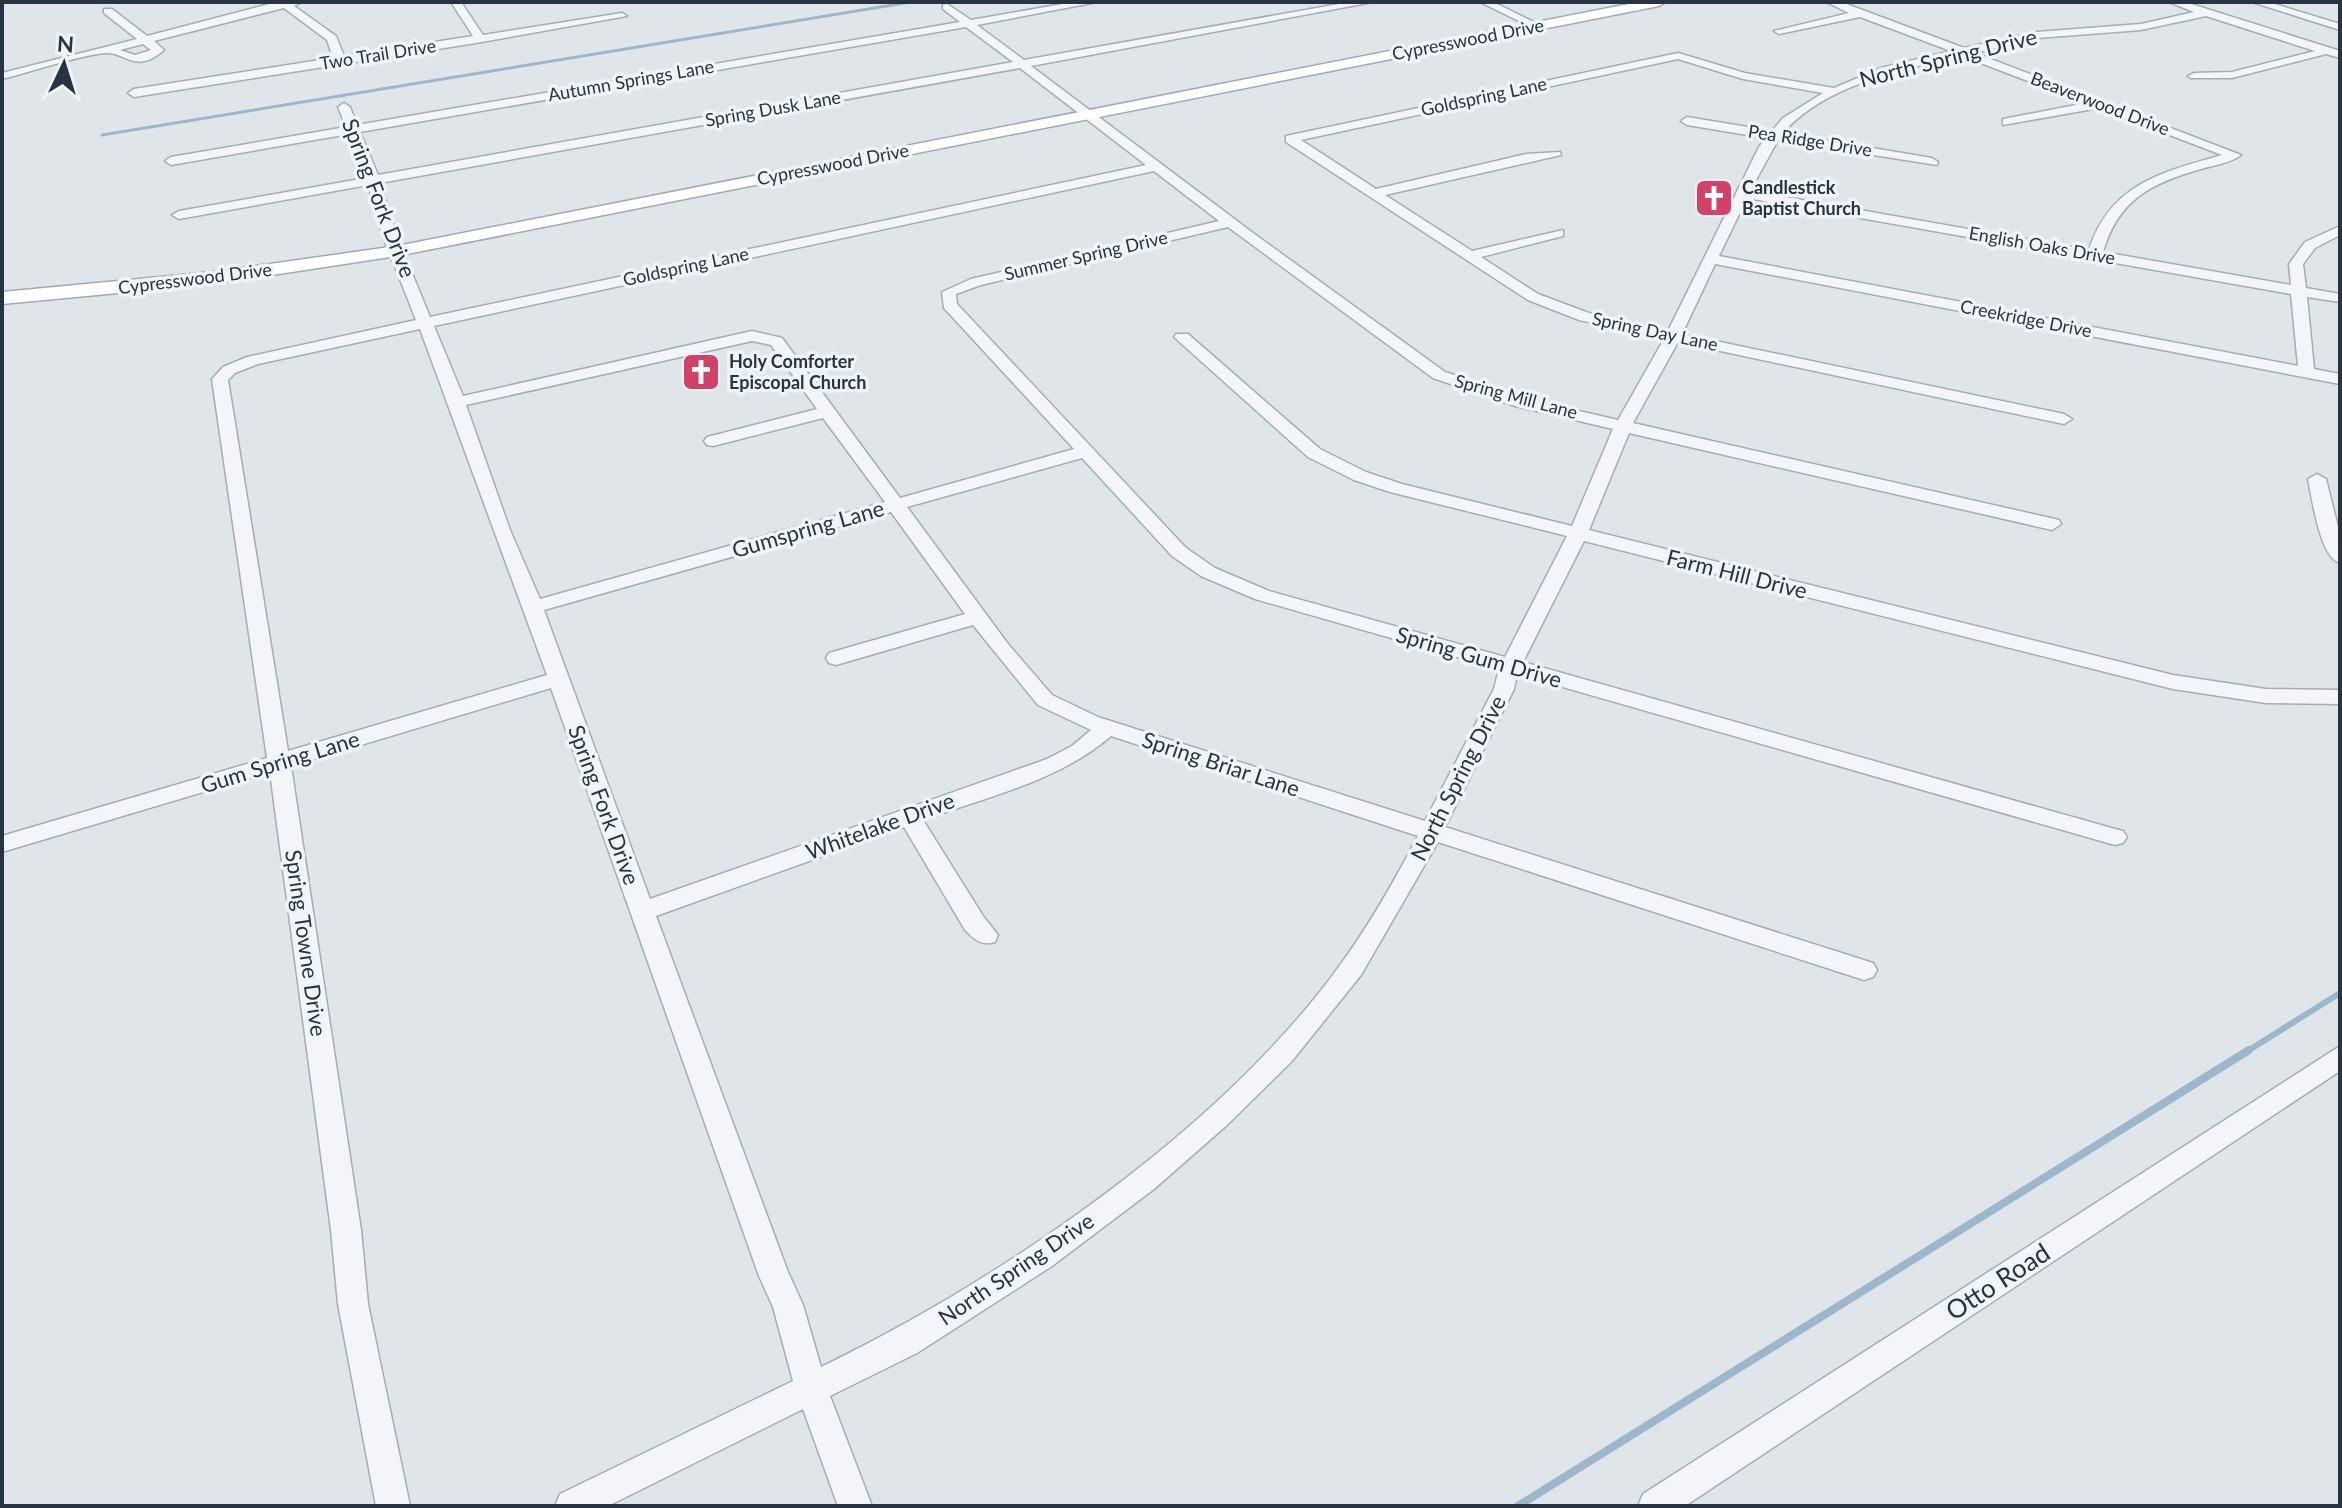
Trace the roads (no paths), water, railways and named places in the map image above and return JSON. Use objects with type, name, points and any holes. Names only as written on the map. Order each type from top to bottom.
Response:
[{"type":"main road","name":"Cypresswood Drive","points":[[2,298],[36,289],[213,278],[394,245],[1081,111],[1326,68],[1611,2]]},
{"type":"main road","name":"Cypresswood Drive","points":[[1081,111],[1311,60],[1659,2]]},
{"type":"main road","points":[[1311,60],[1326,68]]},
{"type":"main road","name":"Cypresswood Drive","points":[[2,284],[36,289]]},
{"type":"street","points":[[456,2],[480,38],[476,40]]},
{"type":"street","name":"Two Trail Drive","points":[[134,93],[622,16],[610,2]]},
{"type":"street","name":"Autumn Springs Lane","points":[[171,161],[1092,2]]},
{"type":"street","name":"Spring Dusk Lane","points":[[179,215],[1368,2]]},
{"type":"street","points":[[1485,2],[1529,23]]},
{"type":"street","name":"Beaverwood Drive","points":[[1831,2],[2235,155],[2164,177],[2131,195],[2104,221],[2095,255]]},
{"type":"street","points":[[2174,2],[2340,55]]},
{"type":"street","points":[[2257,2],[2340,27]]},
{"type":"street","points":[[2,76],[288,3],[332,38],[340,61]]},
{"type":"street","name":"Spring Mill Lane","points":[[947,7],[1081,111],[1439,375],[1466,387],[1623,426],[2052,524]]},
{"type":"street","points":[[108,11],[158,50],[143,59],[127,59],[113,47]]},
{"type":"street","name":"North Spring Drive","points":[[572,1506],[906,1342],[1041,1256],[1144,1180],[1217,1117],[1283,1053],[1352,968],[1433,831],[1504,689],[1510,666],[1578,534],[1623,426],[1673,337],[1774,135],[1799,110],[1832,91],[1885,70],[2037,35],[2141,27],[2207,12]]},
{"type":"street","points":[[1779,31],[1862,13]]},
{"type":"street","points":[[2194,76],[2232,75],[2327,50]]},
{"type":"street","name":"Goldspring Lane","points":[[1290,139],[1678,56],[1743,76],[1832,91]]},
{"type":"street","points":[[2007,122],[2099,104]]},
{"type":"street","name":"Spring Fork Drive","points":[[344,107],[394,245],[457,402],[501,530],[514,555],[774,1276],[788,1305],[811,1389],[855,1506]]},
{"type":"street","name":"Pea Ridge Drive","points":[[1687,121],[1932,162]]},
{"type":"street","name":"Spring Day Lane","points":[[1290,139],[1524,292],[1557,308],[1673,337],[2064,419]]},
{"type":"street","points":[[1373,194],[1526,158],[1555,155]]},
{"type":"street","name":"Goldspring Lane","points":[[220,379],[229,370],[253,360],[1158,166]]},
{"type":"street","name":"English Oaks Drive","points":[[1744,194],[2340,298]]},
{"type":"street","name":"Summer Spring Drive","points":[[949,300],[949,292],[976,282],[1232,222]]},
{"type":"street","points":[[2306,371],[2296,290],[2296,264],[2310,245],[2340,230]]},
{"type":"street","points":[[1468,256],[1558,233]]},
{"type":"street","name":"Creekridge Drive","points":[[1711,259],[2340,379]]},
{"type":"street","name":"Spring Gum Drive","points":[[949,300],[949,305],[1167,541],[1225,580],[1262,595],[2115,837]]},
{"type":"street","name":"Spring Briar Lane","points":[[457,402],[739,338],[764,336],[776,341],[1001,649],[1045,700],[1108,727],[1864,970]]},
{"type":"street","name":"Farm Hill Drive","points":[[1182,337],[1290,435],[1328,462],[1396,488],[2173,682],[2266,696],[2340,697]]},
{"type":"street","name":"Spring Towne Drive","points":[[220,379],[312,979],[353,1304],[393,1506]]},
{"type":"street","points":[[713,441],[830,411]]},
{"type":"street","name":"Gumspring Lane","points":[[532,607],[1084,452]]},
{"type":"street","points":[[2317,479],[2328,529],[2340,557]]},
{"type":"street","points":[[836,658],[978,617]]},
{"type":"street","name":"Gum Spring Lane","points":[[2,844],[558,679]]},
{"type":"street","name":"Whitelake Drive","points":[[643,911],[1055,764],[1080,751],[1108,727]]},
{"type":"street","points":[[909,815],[974,923],[986,935]]},
{"type":"street","name":"Otto Road","points":[[1655,1506],[2340,1057]]},
{"type":"waterway","points":[[102,135],[911,2]]},
{"type":"waterway","points":[[2246,1052],[2340,993]]},
{"type":"waterway","points":[[1518,1506],[2249,1050]]},
{"type":"place","name":"Candlestick Baptist Church","points":[[1714,198]]},
{"type":"place","name":"Holy Comforter Episcopal Church","points":[[701,372]]}]
